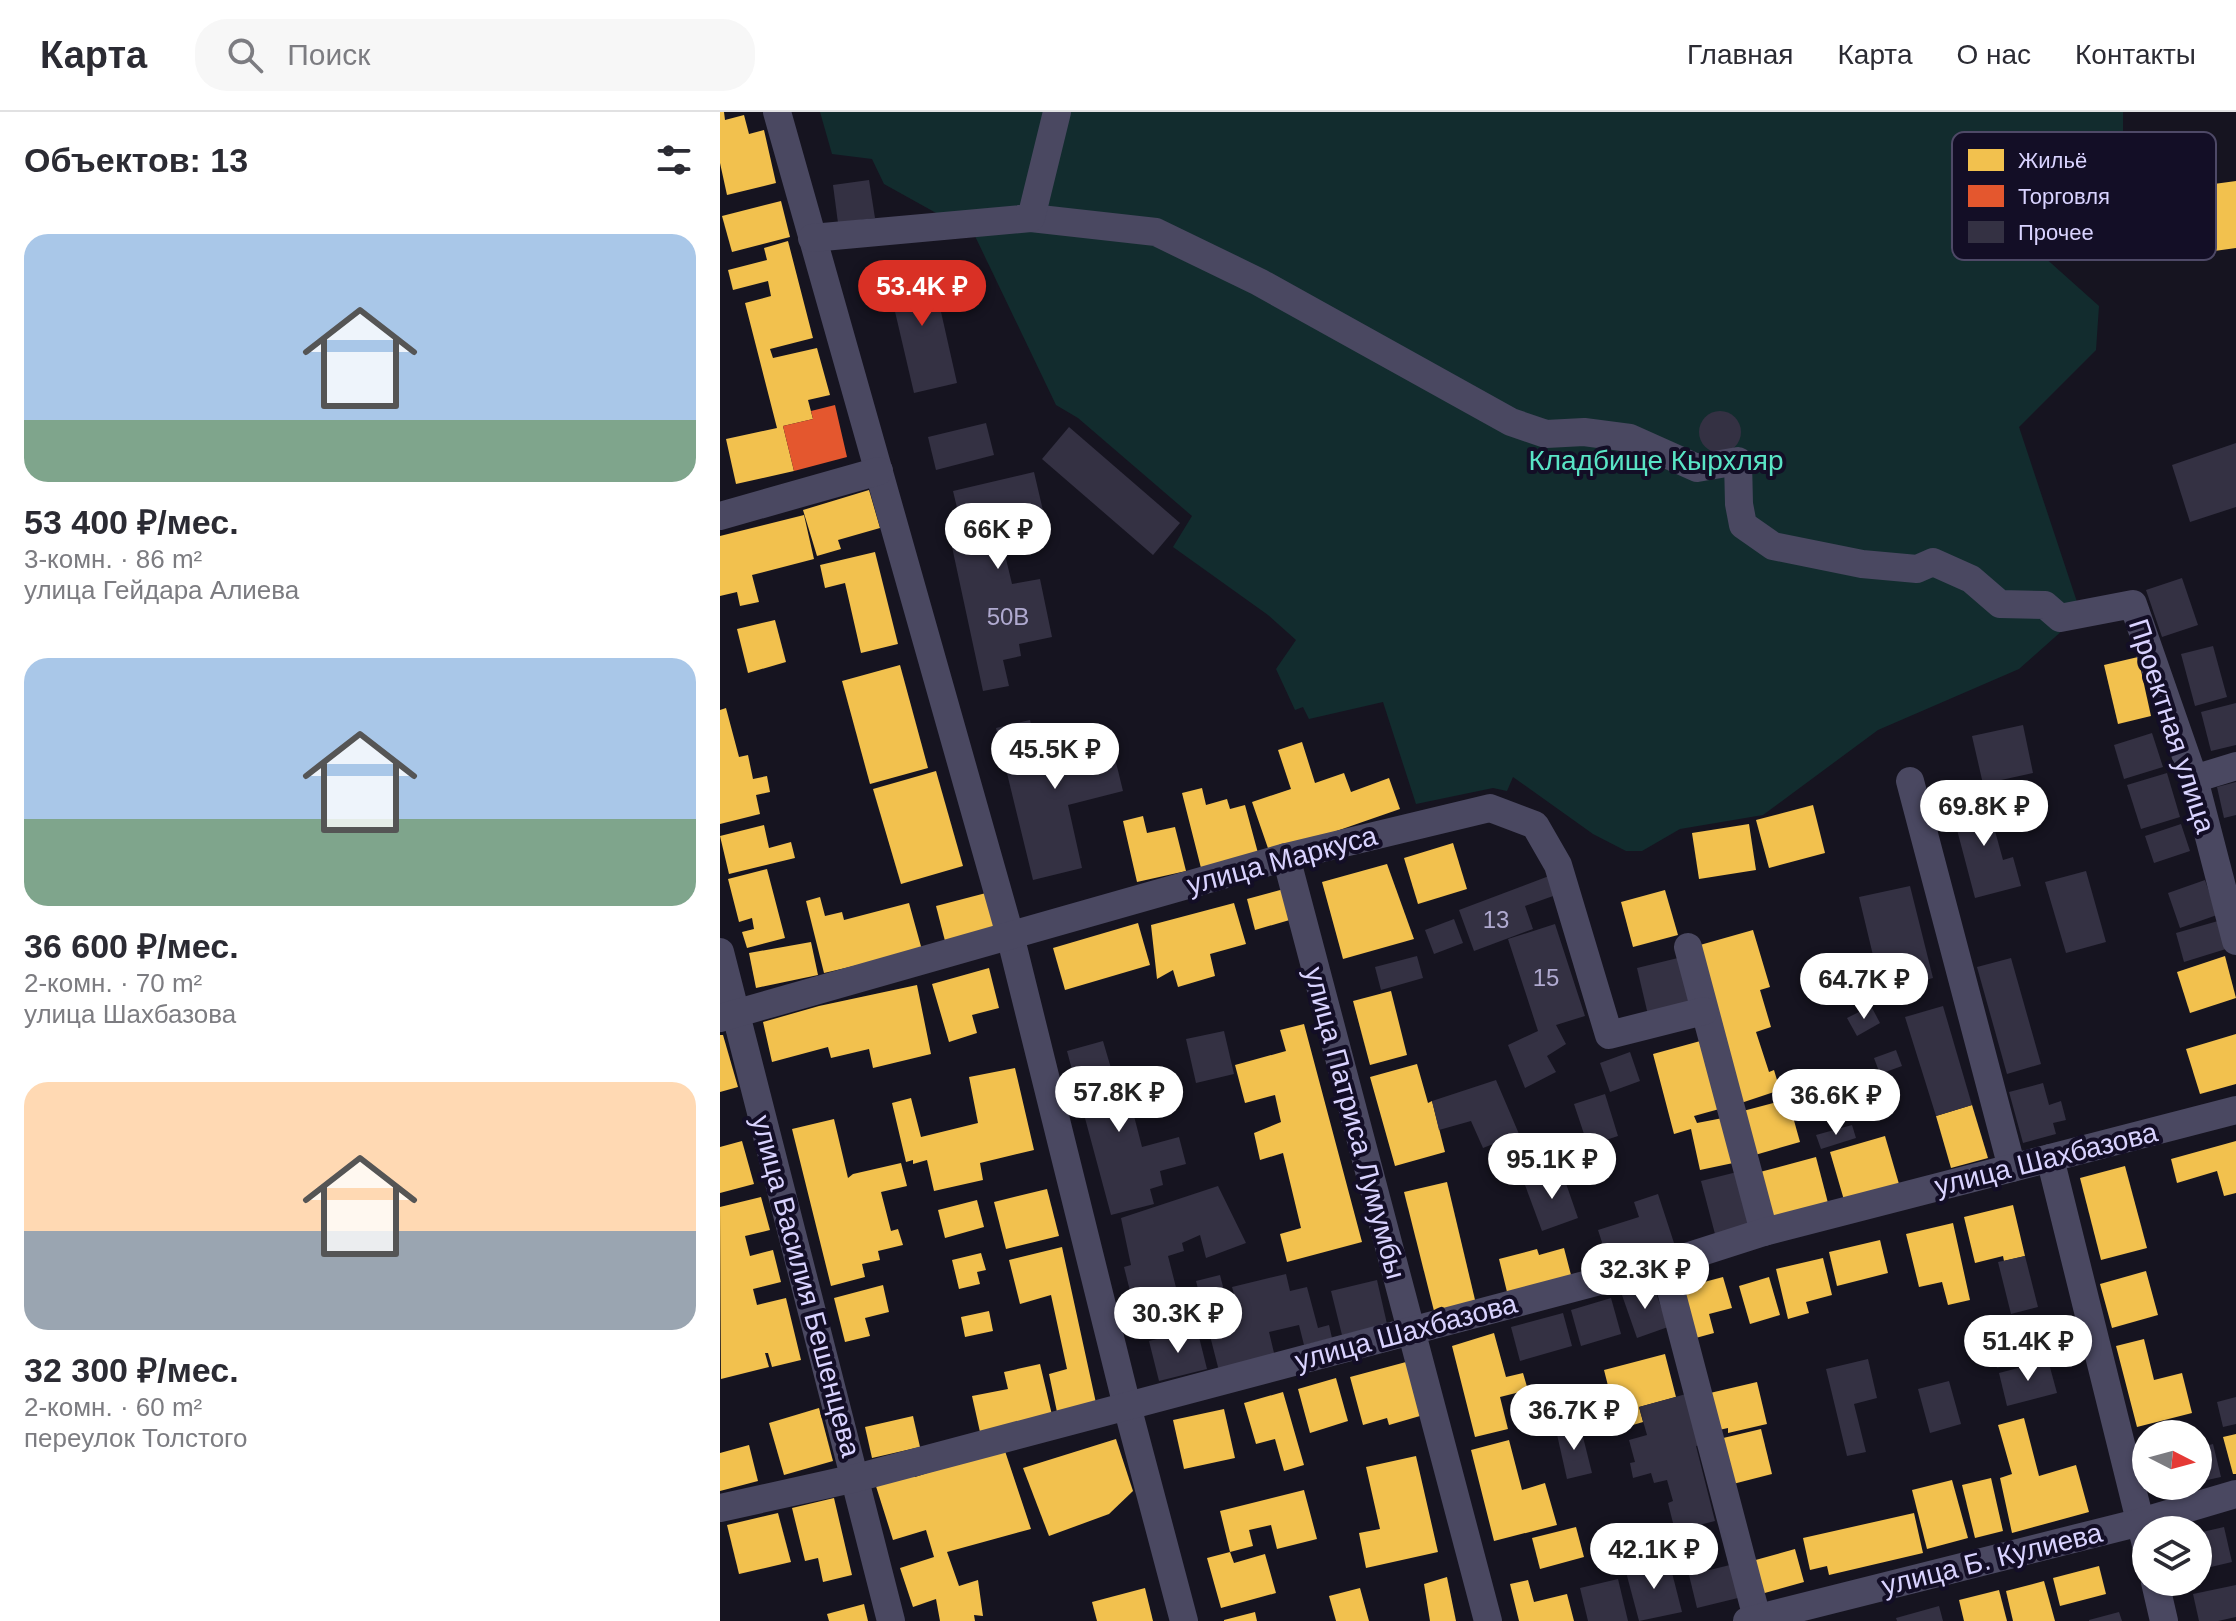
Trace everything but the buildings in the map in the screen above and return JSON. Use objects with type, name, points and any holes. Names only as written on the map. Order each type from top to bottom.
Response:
[{"type":"street","points":[[777,112],[1010,935],[1184,1621]]},
{"type":"street","points":[[812,238],[1031,218],[1057,112]]},
{"type":"street","name":"Проектная улица","points":[[1031,218],[1156,232],[1259,282],[1511,422],[1546,434],[1584,432],[1630,438],[1697,468],[1738,461],[1743,525],[1773,546],[1862,564],[1917,569],[1933,562],[1971,579],[2000,604],[2045,605],[2060,618],[2133,604],[2194,779],[2236,941]]},
{"type":"street","points":[[720,516],[879,471]]},
{"type":"street","points":[[2194,779],[2236,766]]},
{"type":"street","points":[[1910,781],[2012,1168]]},
{"type":"street","name":"улица Маркуса","points":[[727,1016],[1286,857],[1490,808],[1535,825],[1558,865],[1609,1035],[1704,1011]]},
{"type":"street","name":"улица Патриса Лумумбы","points":[[1286,857],[1488,1621]]},
{"type":"street","points":[[1688,947],[1764,1232]]},
{"type":"street","name":"улица Василия Бешенцева","points":[[720,952],[727,1016],[856,1478],[891,1621]]},
{"type":"street","name":"улица Шахбазова","points":[[720,1508],[856,1478],[1664,1264],[1764,1232],[2236,1110]]},
{"type":"street","points":[[2050,1158],[2139,1516]]},
{"type":"street","points":[[1664,1264],[1752,1620]]},
{"type":"street","name":"улица Б. Кулиева","points":[[2184,1516],[2236,1494]]},
{"type":"street","name":"улица Б. Кулиева","points":[[1752,1620],[2132,1535]]},
{"type":"street","points":[[2158,1596],[2164,1621]]},
{"type":"green space","name":"Кладбище Кырхляр","points":[[820,112],[2123,112],[2123,132],[1952,132],[1952,260],[2048,260],[2099,306],[2096,350],[2019,427],[2081,614],[2019,669],[1878,730],[1763,815],[1680,829],[1642,851],[1626,851],[1593,834],[1513,777],[1507,791],[1493,788],[1416,804],[1383,702],[1309,719],[1303,707],[1295,710],[1276,669],[1296,640],[1268,615],[1173,547],[1192,516],[1078,418],[1056,405],[974,234],[884,184],[872,159],[832,154]]}]
